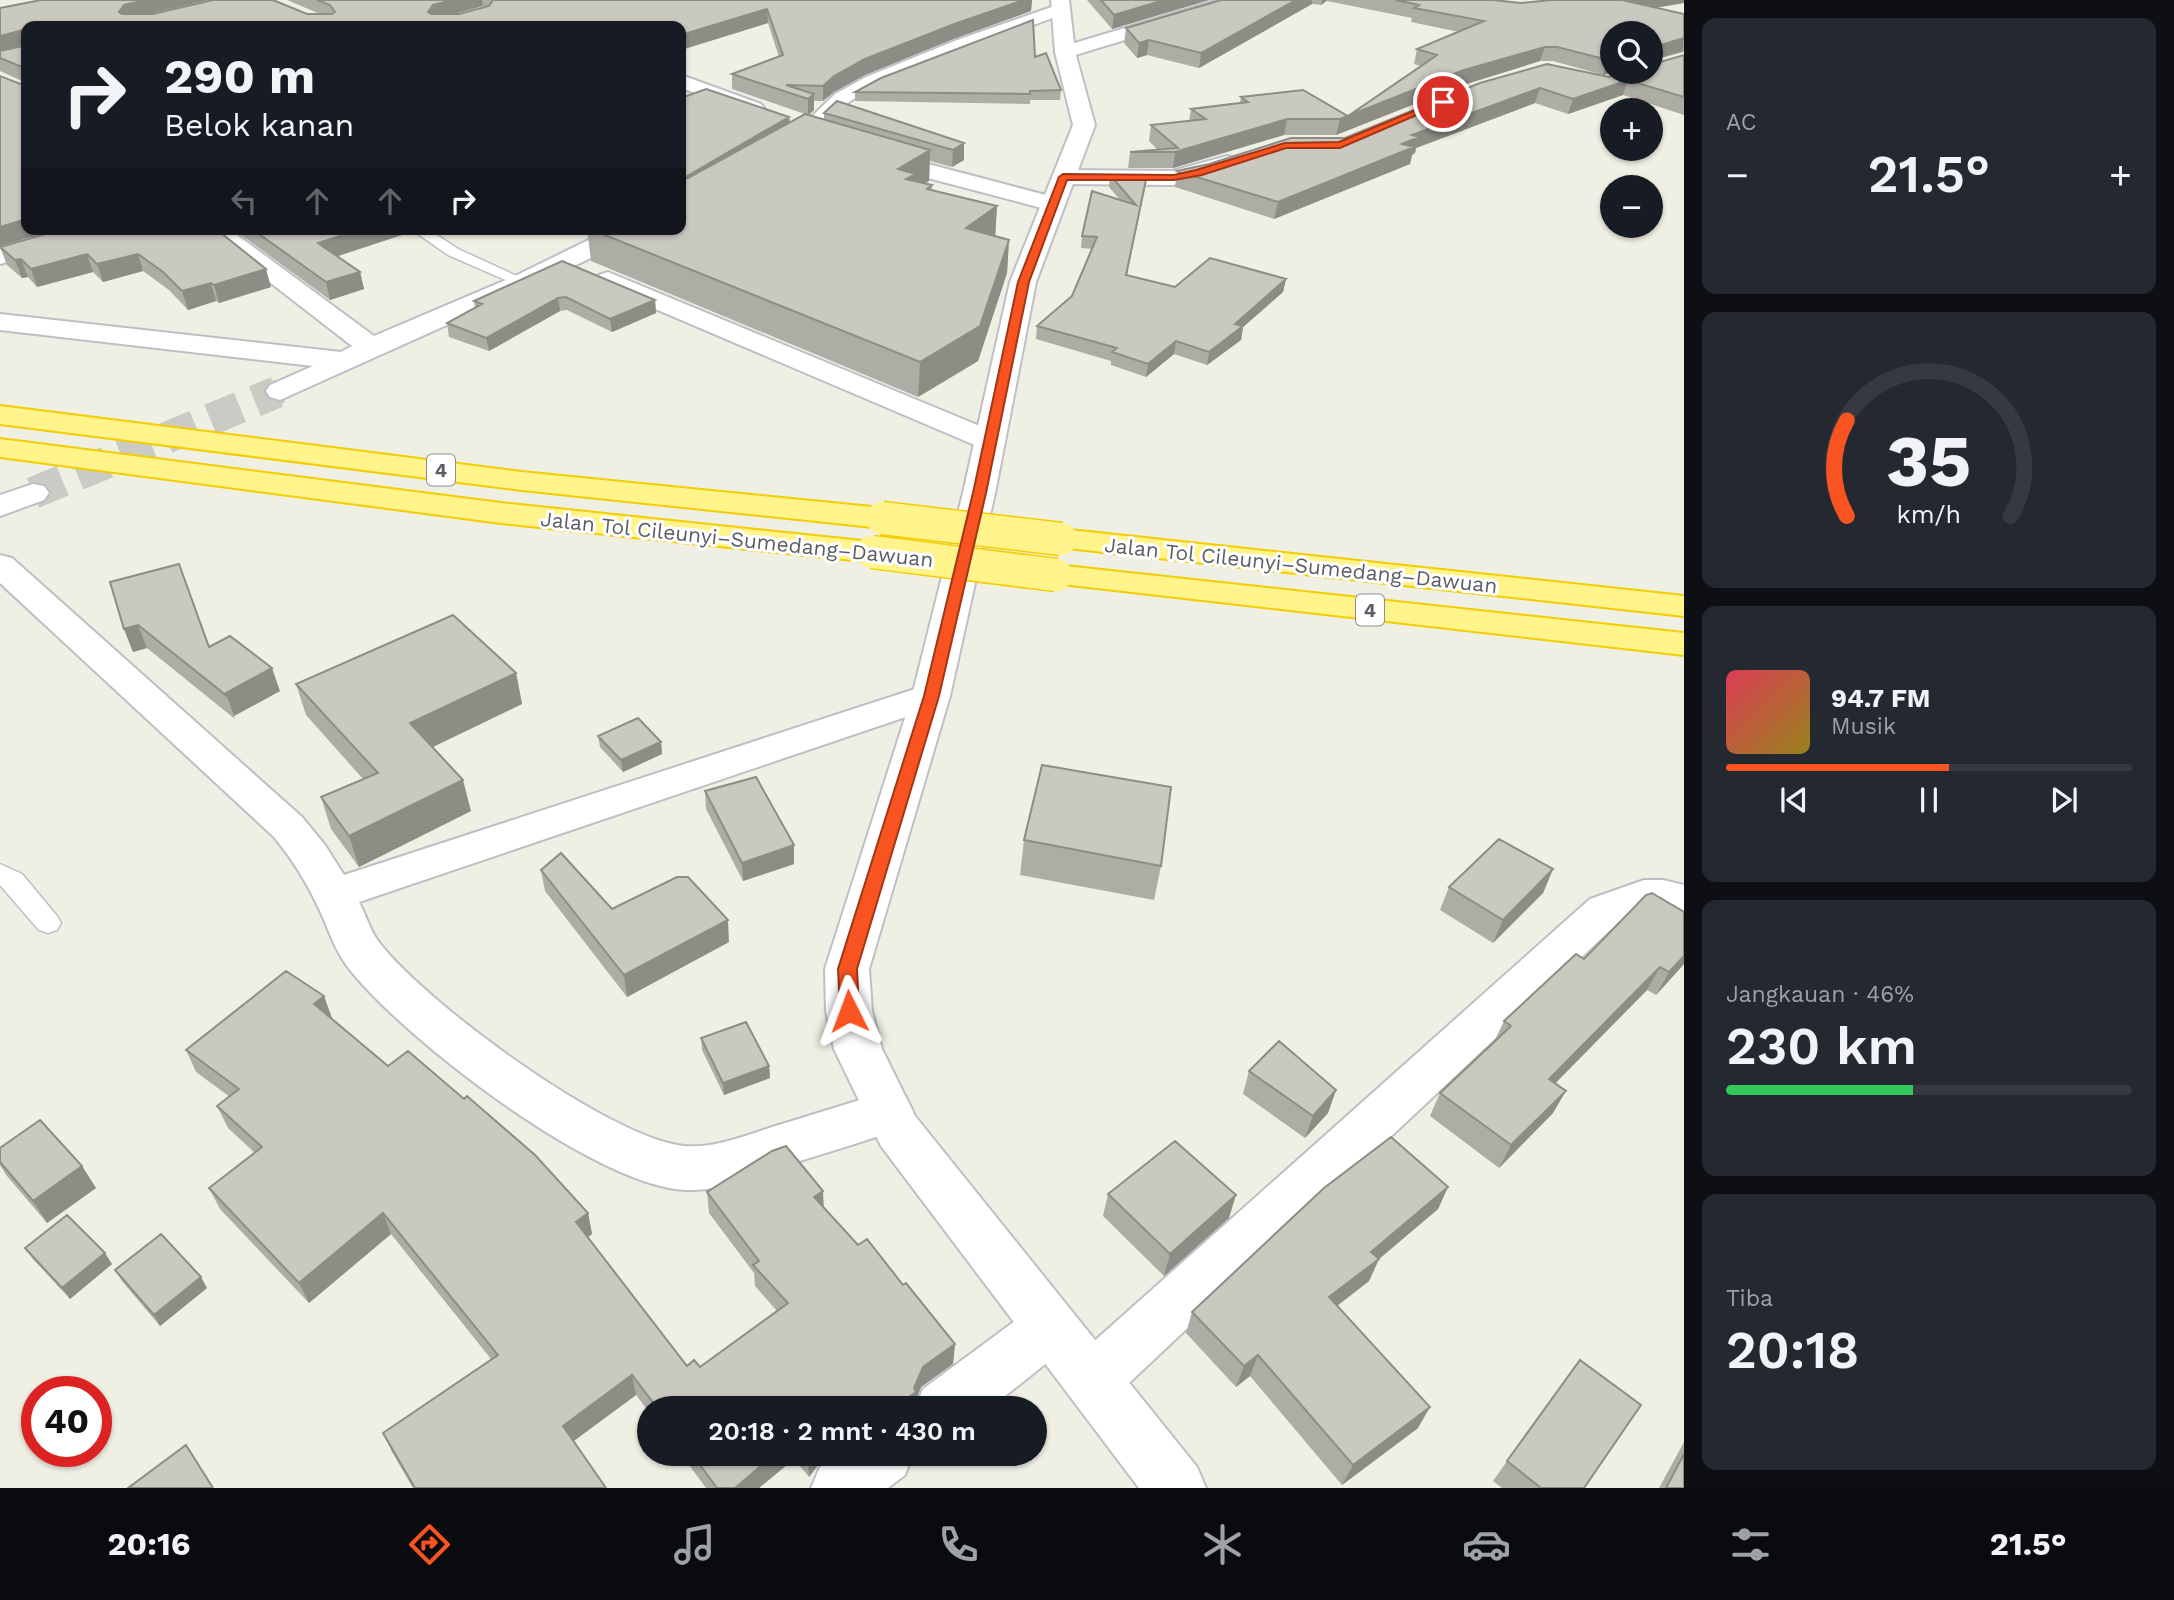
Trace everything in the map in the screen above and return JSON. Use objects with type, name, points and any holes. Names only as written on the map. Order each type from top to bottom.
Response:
[{"type":"highway","name":"Jalan Tol Cileunyi–Sumedang–Dawuan","points":[[0,415],[522,481],[1684,606]]},
{"type":"highway","name":"Jalan Tol Cileunyi–Sumedang–Dawuan","points":[[0,447],[501,513],[1684,644]]},
{"type":"street","points":[[1065,52],[1237,0]]},
{"type":"street","points":[[757,160],[809,130],[842,98],[873,81],[1060,4],[1065,52],[1084,125],[1023,282],[979,493],[932,696],[847,969],[849,1011],[858,1049],[898,1131],[1176,1488]]},
{"type":"street","points":[[686,83],[768,112]]},
{"type":"street","points":[[855,150],[1058,191],[1198,173],[1246,156]]},
{"type":"street","points":[[0,257],[75,235]]},
{"type":"street","points":[[222,235],[371,346]]},
{"type":"street","points":[[281,391],[346,361],[371,346],[522,282],[619,235]]},
{"type":"street","points":[[564,262],[988,440]]},
{"type":"street","points":[[0,322],[346,361]]},
{"type":"street","points":[[0,506],[33,493]]},
{"type":"street","points":[[0,565],[267,805],[306,847],[361,951],[380,975],[486,1065],[601,1141],[656,1164],[683,1169],[722,1164],[889,1112]]},
{"type":"street","points":[[333,895],[932,696]]},
{"type":"street","points":[[1092,1381],[1605,910],[1646,894],[1684,901]]},
{"type":"street","points":[[960,1396],[1050,1327]]},
{"type":"street","points":[[841,1488],[869,1466]]},
{"type":"lane","points":[[427,235],[453,252],[522,282]]},
{"type":"lane","points":[[0,873],[13,881],[48,923]]},
{"type":"building","points":[[41,0],[146,0],[124,5],[119,12],[153,14],[213,0],[273,0],[307,14],[332,14],[335,12],[330,5],[317,0],[453,0],[433,5],[428,12],[459,14],[489,6],[493,0],[1024,0],[865,59],[834,76],[823,86],[786,85],[814,94],[808,99],[732,74],[783,55],[767,9],[686,33],[686,21],[21,21],[21,31],[0,36],[0,8]]},
{"type":"building","points":[[1101,0],[1164,0],[1114,15]]},
{"type":"building","points":[[1221,0],[1296,0],[1201,53],[1149,40],[1139,43],[1126,28]]},
{"type":"building","points":[[1395,0],[1493,0],[1521,3],[1551,0],[1622,0],[1684,14],[1684,38],[1663,44],[1663,21],[1600,21],[1600,58],[1557,47],[1545,47],[1464,70],[1349,116],[1437,55],[1417,49],[1484,21],[1414,8],[1419,5]]},
{"type":"building","points":[[1033,20],[1035,57],[1046,53],[1061,90],[1030,91],[1030,94],[855,92],[881,78]]},
{"type":"building","points":[[21,46],[21,67],[0,58],[0,51]]},
{"type":"building","points":[[1684,55],[1684,97],[1641,84],[1663,84],[1663,61]]},
{"type":"building","points":[[1547,64],[1600,75],[1600,84],[1616,84],[1573,99],[1540,88],[1412,135],[1419,137],[1402,144],[1414,147],[1278,202],[1177,171],[1209,164],[1291,138],[1345,138],[1480,83]]},
{"type":"building","points":[[0,76],[21,84],[21,221],[0,227]]},
{"type":"building","points":[[706,89],[789,117],[686,177],[686,96]]},
{"type":"building","points":[[1303,90],[1348,116],[1340,119],[1287,119],[1175,152],[1130,152],[1178,148],[1151,125],[1206,119],[1191,109],[1248,102],[1241,97]]},
{"type":"building","points":[[837,101],[964,143],[953,150],[824,113]]},
{"type":"building","points":[[805,114],[930,150],[898,169],[915,174],[906,179],[932,185],[927,189],[997,206],[966,228],[1009,240],[980,326],[920,362],[605,235],[686,235],[688,178]]},
{"type":"building","points":[[1110,175],[1147,175],[1126,275],[1175,287],[1210,258],[1286,279],[1235,324],[1243,326],[1209,352],[1176,341],[1148,364],[1112,352],[1117,348],[1037,326],[1072,296],[1097,237],[1082,236],[1092,191],[1136,205]]},
{"type":"building","points":[[42,235],[224,235],[266,269],[214,285],[211,283],[182,291],[163,272],[138,254],[97,264],[87,254],[31,269],[21,259],[15,260],[0,247]]},
{"type":"building","points":[[260,235],[343,235],[318,243],[360,272],[326,282]]},
{"type":"building","points":[[562,261],[655,300],[610,319],[566,297],[558,298],[486,338],[447,323],[482,304],[474,301]]},
{"type":"building","points":[[179,564],[209,647],[230,636],[272,668],[226,693],[227,696],[138,625],[124,629],[110,582]]},
{"type":"building","points":[[453,615],[516,673],[410,723],[463,780],[349,836],[321,797],[378,773],[296,684]]},
{"type":"building","points":[[638,718],[661,742],[621,760],[598,736]]},
{"type":"building","points":[[1042,765],[1171,787],[1161,866],[1024,840]]},
{"type":"building","points":[[756,777],[794,845],[742,863],[705,791]]},
{"type":"building","points":[[1499,839],[1553,869],[1503,920],[1449,887]]},
{"type":"building","points":[[561,853],[612,909],[677,877],[688,877],[728,920],[624,975],[541,870]]},
{"type":"building","points":[[1652,893],[1684,912],[1684,956],[1669,972],[1660,967],[1549,1079],[1566,1091],[1511,1145],[1440,1093],[1511,1026],[1504,1021],[1576,954],[1584,959],[1646,895]]},
{"type":"building","points":[[286,971],[324,996],[314,1004],[388,1066],[408,1051],[464,1099],[467,1096],[535,1155],[588,1213],[576,1222],[687,1366],[694,1360],[700,1367],[788,1303],[753,1265],[759,1261],[707,1192],[772,1151],[786,1146],[823,1191],[814,1197],[858,1245],[867,1239],[955,1344],[923,1367],[914,1388],[916,1392],[910,1396],[648,1396],[632,1375],[563,1426],[606,1488],[415,1488],[383,1433],[498,1355],[383,1213],[299,1283],[209,1188],[262,1147],[217,1106],[239,1089],[186,1050]]},
{"type":"building","points":[[746,1022],[769,1066],[723,1083],[701,1038]]},
{"type":"building","points":[[1279,1041],[1336,1090],[1313,1116],[1249,1071]]},
{"type":"building","points":[[40,1120],[82,1166],[33,1201],[0,1162],[0,1148]]},
{"type":"building","points":[[1391,1137],[1448,1187],[1371,1252],[1379,1259],[1329,1297],[1430,1407],[1353,1465],[1258,1355],[1244,1366],[1192,1312],[1324,1188]]},
{"type":"building","points":[[1175,1141],[1236,1195],[1170,1254],[1108,1194]]},
{"type":"building","points":[[67,1215],[105,1253],[62,1288],[25,1248]]},
{"type":"building","points":[[161,1234],[201,1277],[154,1315],[115,1270]]},
{"type":"building","points":[[1580,1360],[1641,1405],[1584,1488],[1541,1488],[1507,1461]]},
{"type":"building","points":[[186,1445],[213,1488],[128,1488]]},
{"type":"building","points":[[1684,1454],[1684,1488],[1666,1488]]},
{"type":"building","points":[[701,1466],[761,1466],[735,1488],[717,1488]]},
{"type":"tunnel","points":[[273,394],[280,391]]},
{"type":"tunnel","points":[[33,493],[277,392]]},
{"type":"route","points":[[849,1011],[847,969],[932,696],[979,493],[1023,282],[1063,177],[1174,177],[1198,173],[1285,145],[1340,145],[1443,102]]}]
